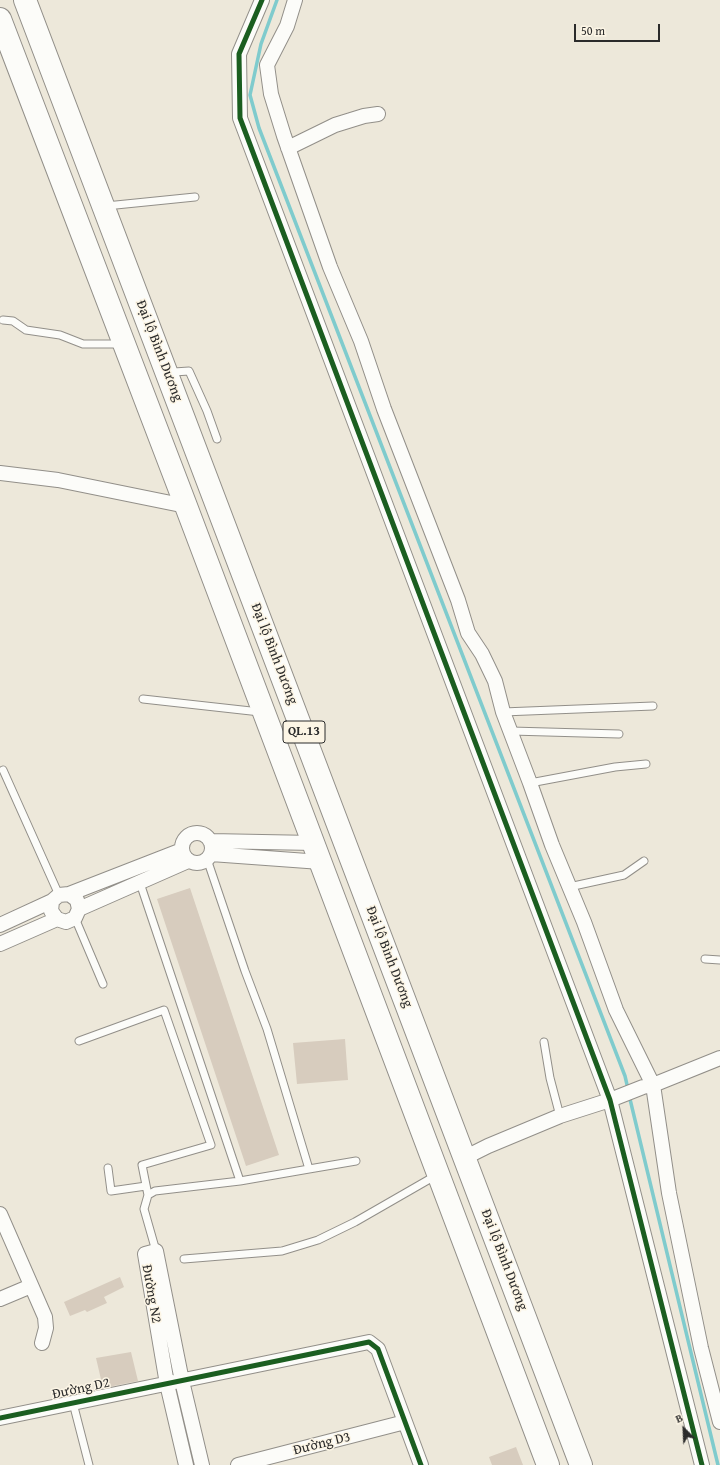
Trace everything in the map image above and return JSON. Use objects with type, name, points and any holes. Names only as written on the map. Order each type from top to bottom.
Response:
[{"type":"highway","name":"Đại lộ Bình Dương","points":[[26,0],[466,1157],[581,1465]]},
{"type":"highway","name":"Đại lộ Bình Dương","points":[[0,19],[186,506],[548,1465]]},
{"type":"highway","points":[[317,852],[345,841]]},
{"type":"highway","points":[[439,1174],[466,1157]]},
{"type":"street","points":[[262,0],[239,54],[240,118],[610,1100],[702,1465]]},
{"type":"street","points":[[295,0],[287,26],[267,65],[271,94],[288,148],[330,267],[361,341],[384,409],[458,600],[468,633],[482,654],[495,681],[503,712],[552,845],[616,1010],[648,1086],[701,1348],[720,1422]]},
{"type":"street","points":[[288,148],[335,125],[364,116],[378,114]]},
{"type":"street","points":[[0,473],[58,480],[186,506]]},
{"type":"street","points":[[210,852],[204,835],[196,834],[189,836],[183,842],[185,855],[198,864],[210,852],[317,852]]},
{"type":"street","points":[[210,852],[317,852]]},
{"type":"street","points":[[0,925],[60,897],[185,855]]},
{"type":"street","points":[[0,944],[56,919],[66,922],[77,914],[140,883],[185,855]]},
{"type":"street","points":[[60,897],[77,900],[77,914]]},
{"type":"street","points":[[56,919],[51,911],[60,897]]},
{"type":"street","points":[[466,1157],[488,1146],[560,1116],[610,1100],[720,1058]]},
{"type":"street","points":[[0,1214],[30,1286],[45,1317],[46,1328],[42,1344]]},
{"type":"street","name":"Đường N2","points":[[186,1465],[167,1384],[145,1254],[156,1251],[182,1381],[202,1465]]},
{"type":"street","points":[[0,1299],[30,1286]]},
{"type":"street","name":"Đường D2","points":[[0,1418],[369,1342],[378,1349],[421,1465]]},
{"type":"street","name":"Đường D3","points":[[238,1465],[406,1422]]},
{"type":"lane","points":[[104,206],[195,197]]},
{"type":"lane","points":[[3,320],[13,321],[26,330],[60,335],[83,344],[123,344]]},
{"type":"lane","points":[[163,363],[174,372],[189,371],[218,439]]},
{"type":"lane","points":[[143,699],[264,712]]},
{"type":"lane","points":[[503,712],[653,706]]},
{"type":"lane","points":[[511,731],[619,734]]},
{"type":"lane","points":[[530,783],[615,767],[646,764]]},
{"type":"lane","points":[[3,770],[60,897]]},
{"type":"lane","points":[[210,852],[245,972],[268,1029],[309,1169]]},
{"type":"lane","points":[[569,888],[624,875],[644,861]]},
{"type":"lane","points":[[140,883],[240,1181]]},
{"type":"lane","points":[[77,914],[103,984]]},
{"type":"lane","points":[[705,959],[720,960]]},
{"type":"lane","points":[[79,1040],[164,1010],[211,1146],[142,1165],[148,1195],[144,1209],[156,1251]]},
{"type":"lane","points":[[544,1042],[550,1078],[560,1116]]},
{"type":"lane","points":[[148,1195],[155,1191],[240,1181],[356,1161]]},
{"type":"lane","points":[[108,1168],[111,1191],[146,1186]]},
{"type":"lane","points":[[184,1259],[282,1251],[318,1240],[354,1222],[439,1174]]},
{"type":"lane","points":[[74,1402],[89,1465]]},
{"type":"building","points":[[190,888],[279,1155],[246,1166],[157,899]]},
{"type":"building","points":[[345,1039],[348,1080],[297,1084],[293,1043]]},
{"type":"building","points":[[120,1277],[124,1287],[104,1297],[107,1303],[87,1312],[85,1310],[70,1316],[64,1302]]},
{"type":"building","points":[[131,1352],[138,1381],[103,1388],[96,1358]]},
{"type":"building","points":[[516,1447],[523,1465],[492,1465],[489,1457]]},
{"type":"waterway","points":[[277,0],[261,44],[250,95],[259,128],[625,1076],[628,1089]]},
{"type":"waterway","points":[[629,1095],[718,1465]]},
{"type":"cycle path","points":[[262,0],[239,54],[240,118],[610,1100],[702,1465]]},
{"type":"cycle path","points":[[0,1418],[369,1342],[378,1349],[421,1465]]}]
